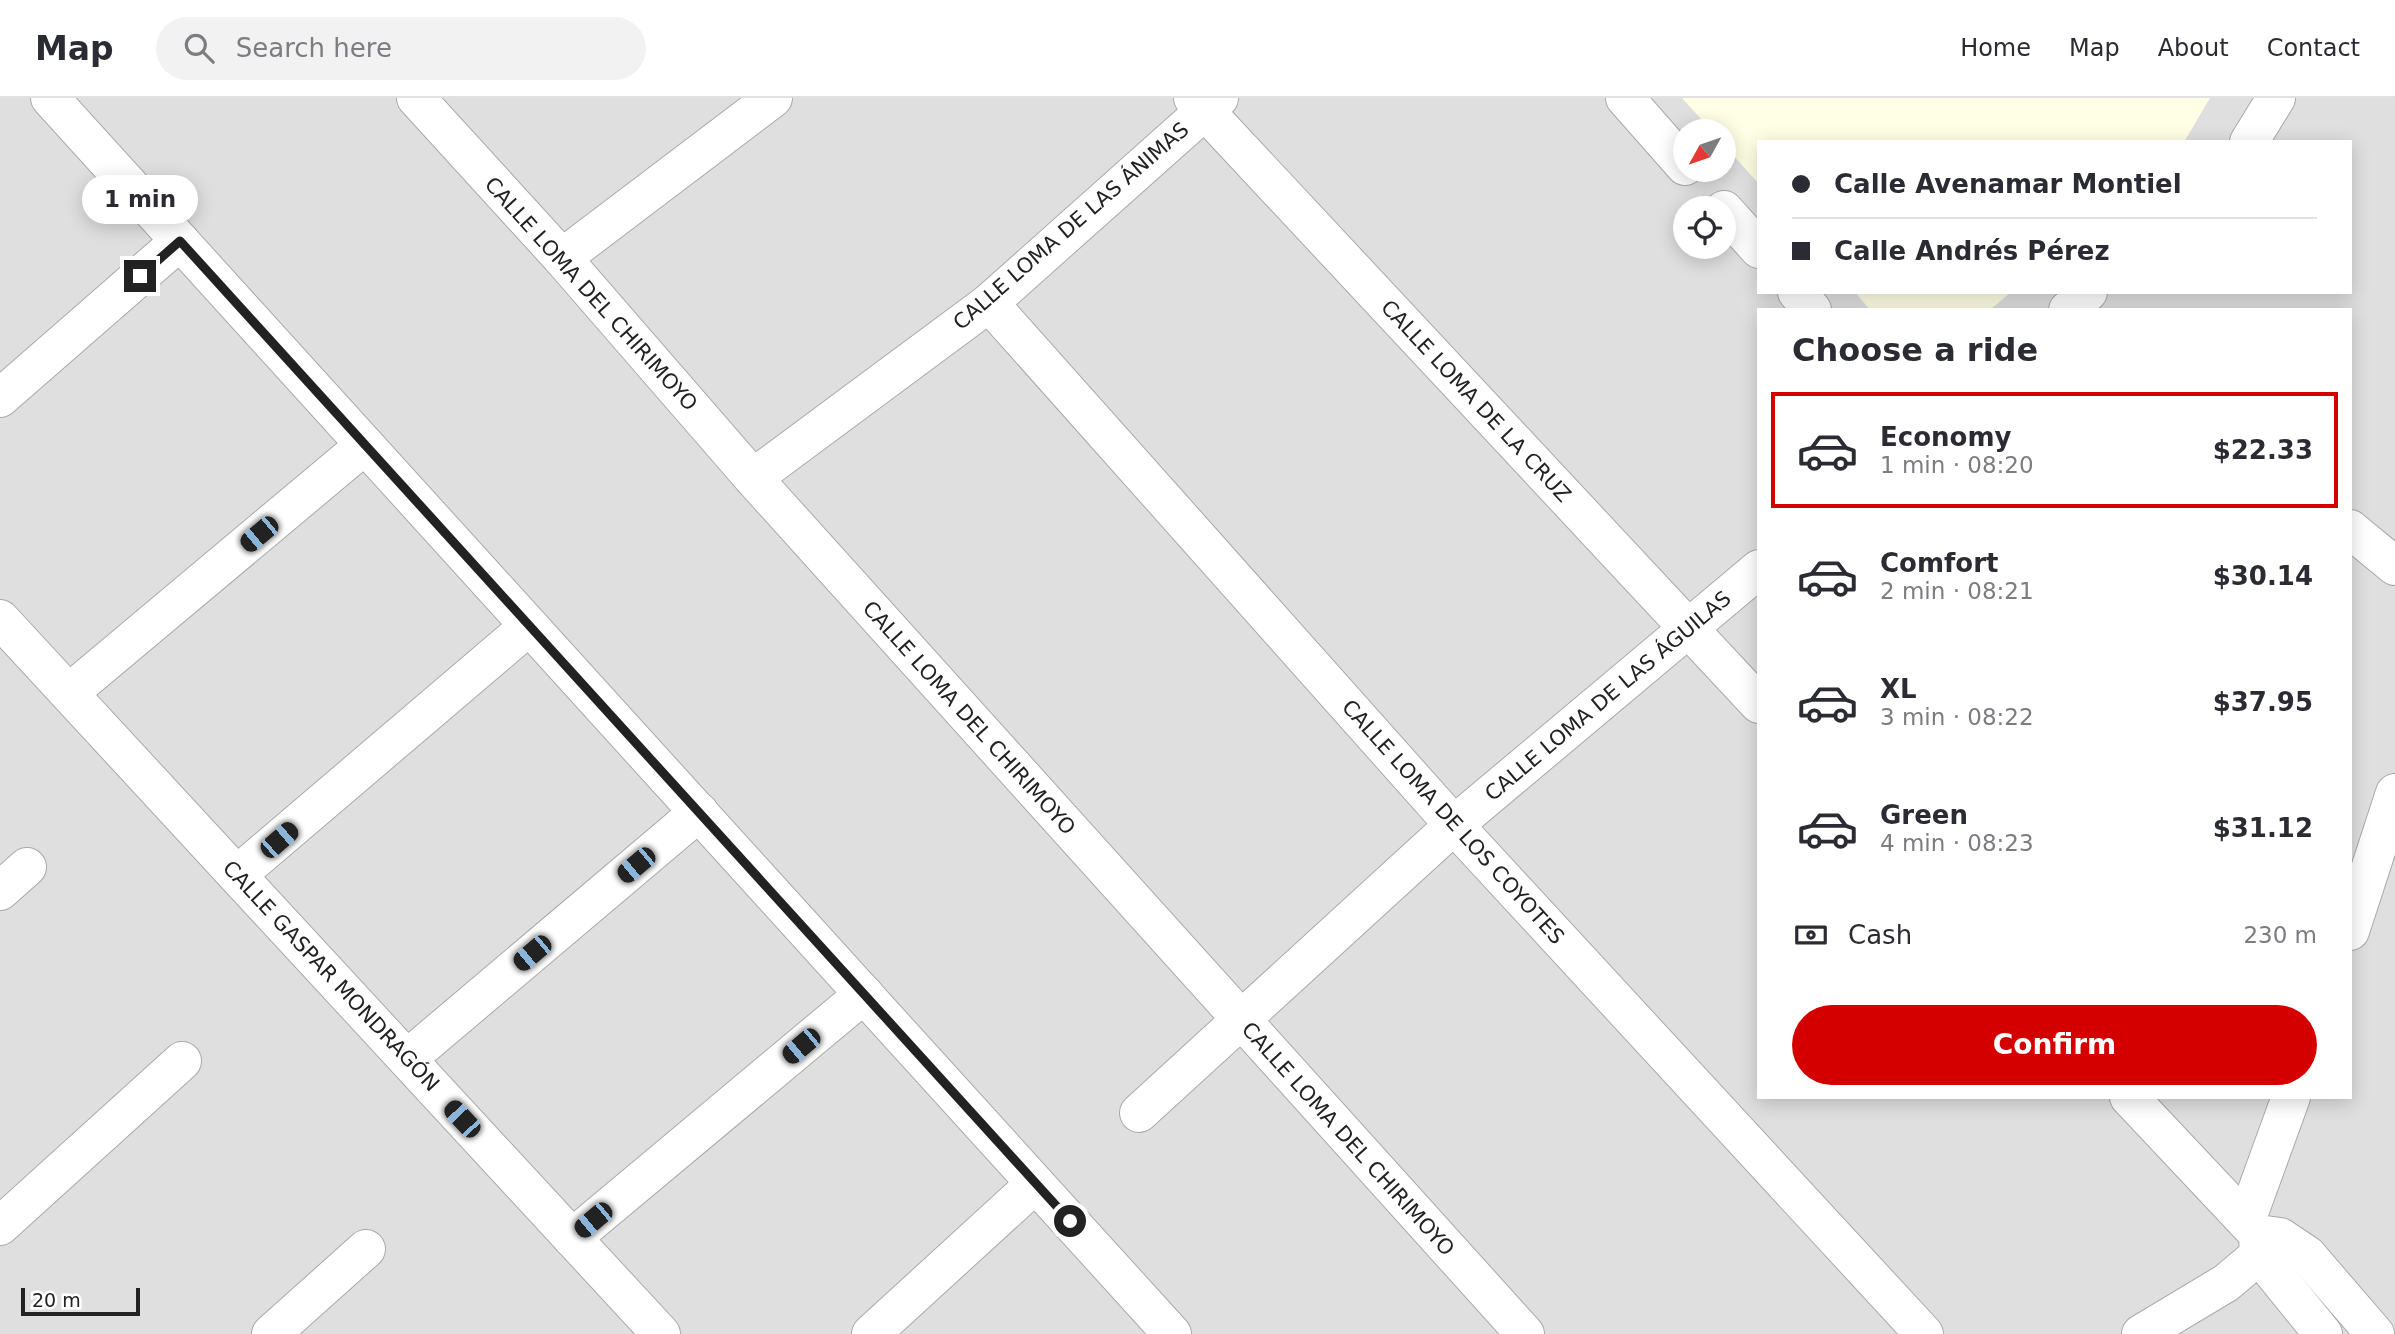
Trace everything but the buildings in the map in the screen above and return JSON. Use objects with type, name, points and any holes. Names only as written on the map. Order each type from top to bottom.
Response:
[{"type":"street","points":[[50,98],[1172,1334]]},
{"type":"street","name":"CALLE LOMA DEL CHIRIMOYO","points":[[416,98],[562,258],[753,478],[1525,1334]]},
{"type":"street","points":[[562,258],[773,98]]},
{"type":"street","points":[[1625,98],[1673,152]]},
{"type":"street","points":[[2250,140],[2276,98]]},
{"type":"street","name":"CALLE LOMA DE LAS ÁNIMAS","points":[[753,478],[989,303],[1205,102]]},
{"type":"street","name":"CALLE LOMA DE LA CRUZ","points":[[1205,102],[1757,702]]},
{"type":"street","points":[[1699,182],[1712,196]]},
{"type":"street","points":[[1736,223],[1757,247]]},
{"type":"street","points":[[0,398],[180,241]]},
{"type":"street","points":[[1799,294],[1810,308]]},
{"type":"street","name":"CALLE LOMA DE LOS COYOTES","points":[[989,303],[1454,825],[1924,1334]]},
{"type":"street","points":[[69,693],[365,445]]},
{"type":"street","points":[[2352,531],[2395,566]]},
{"type":"street","name":"CALLE LOMA DE LAS ÁGUILAS","points":[[1139,1112],[1242,1021],[1454,825],[1757,571]]},
{"type":"street","name":"CALLE GASPAR MONDRAGÓN","points":[[0,619],[661,1334]]},
{"type":"street","points":[[237,875],[529,626]]},
{"type":"street","points":[[2352,921],[2395,793]]},
{"type":"street","points":[[407,1059],[699,812]]},
{"type":"street","points":[[572,1238],[864,994]]},
{"type":"street","points":[[0,1226],[182,1061]]},
{"type":"street","points":[[2131,1099],[2261,1237],[2323,1334]]},
{"type":"street","points":[[2141,1334],[2226,1283],[2261,1237],[2291,1099]]},
{"type":"street","points":[[871,1334],[1035,1184]]},
{"type":"street","points":[[2261,1237],[2307,1255],[2375,1334]]},
{"type":"street","points":[[271,1334],[366,1249]]},
{"type":"shaded area","points":[[0,98],[2395,98],[2395,1334],[0,1334]]},
{"type":"shaded area","points":[[1682,98],[2210,98],[2185,140],[1757,140],[1757,182],[1736,158],[1736,119],[1701,119]]},
{"type":"shaded area","points":[[1857,294],[2009,294],[1992,308],[1868,308]]},
{"type":"route","points":[[140,276],[180,241],[1070,1221]]}]
